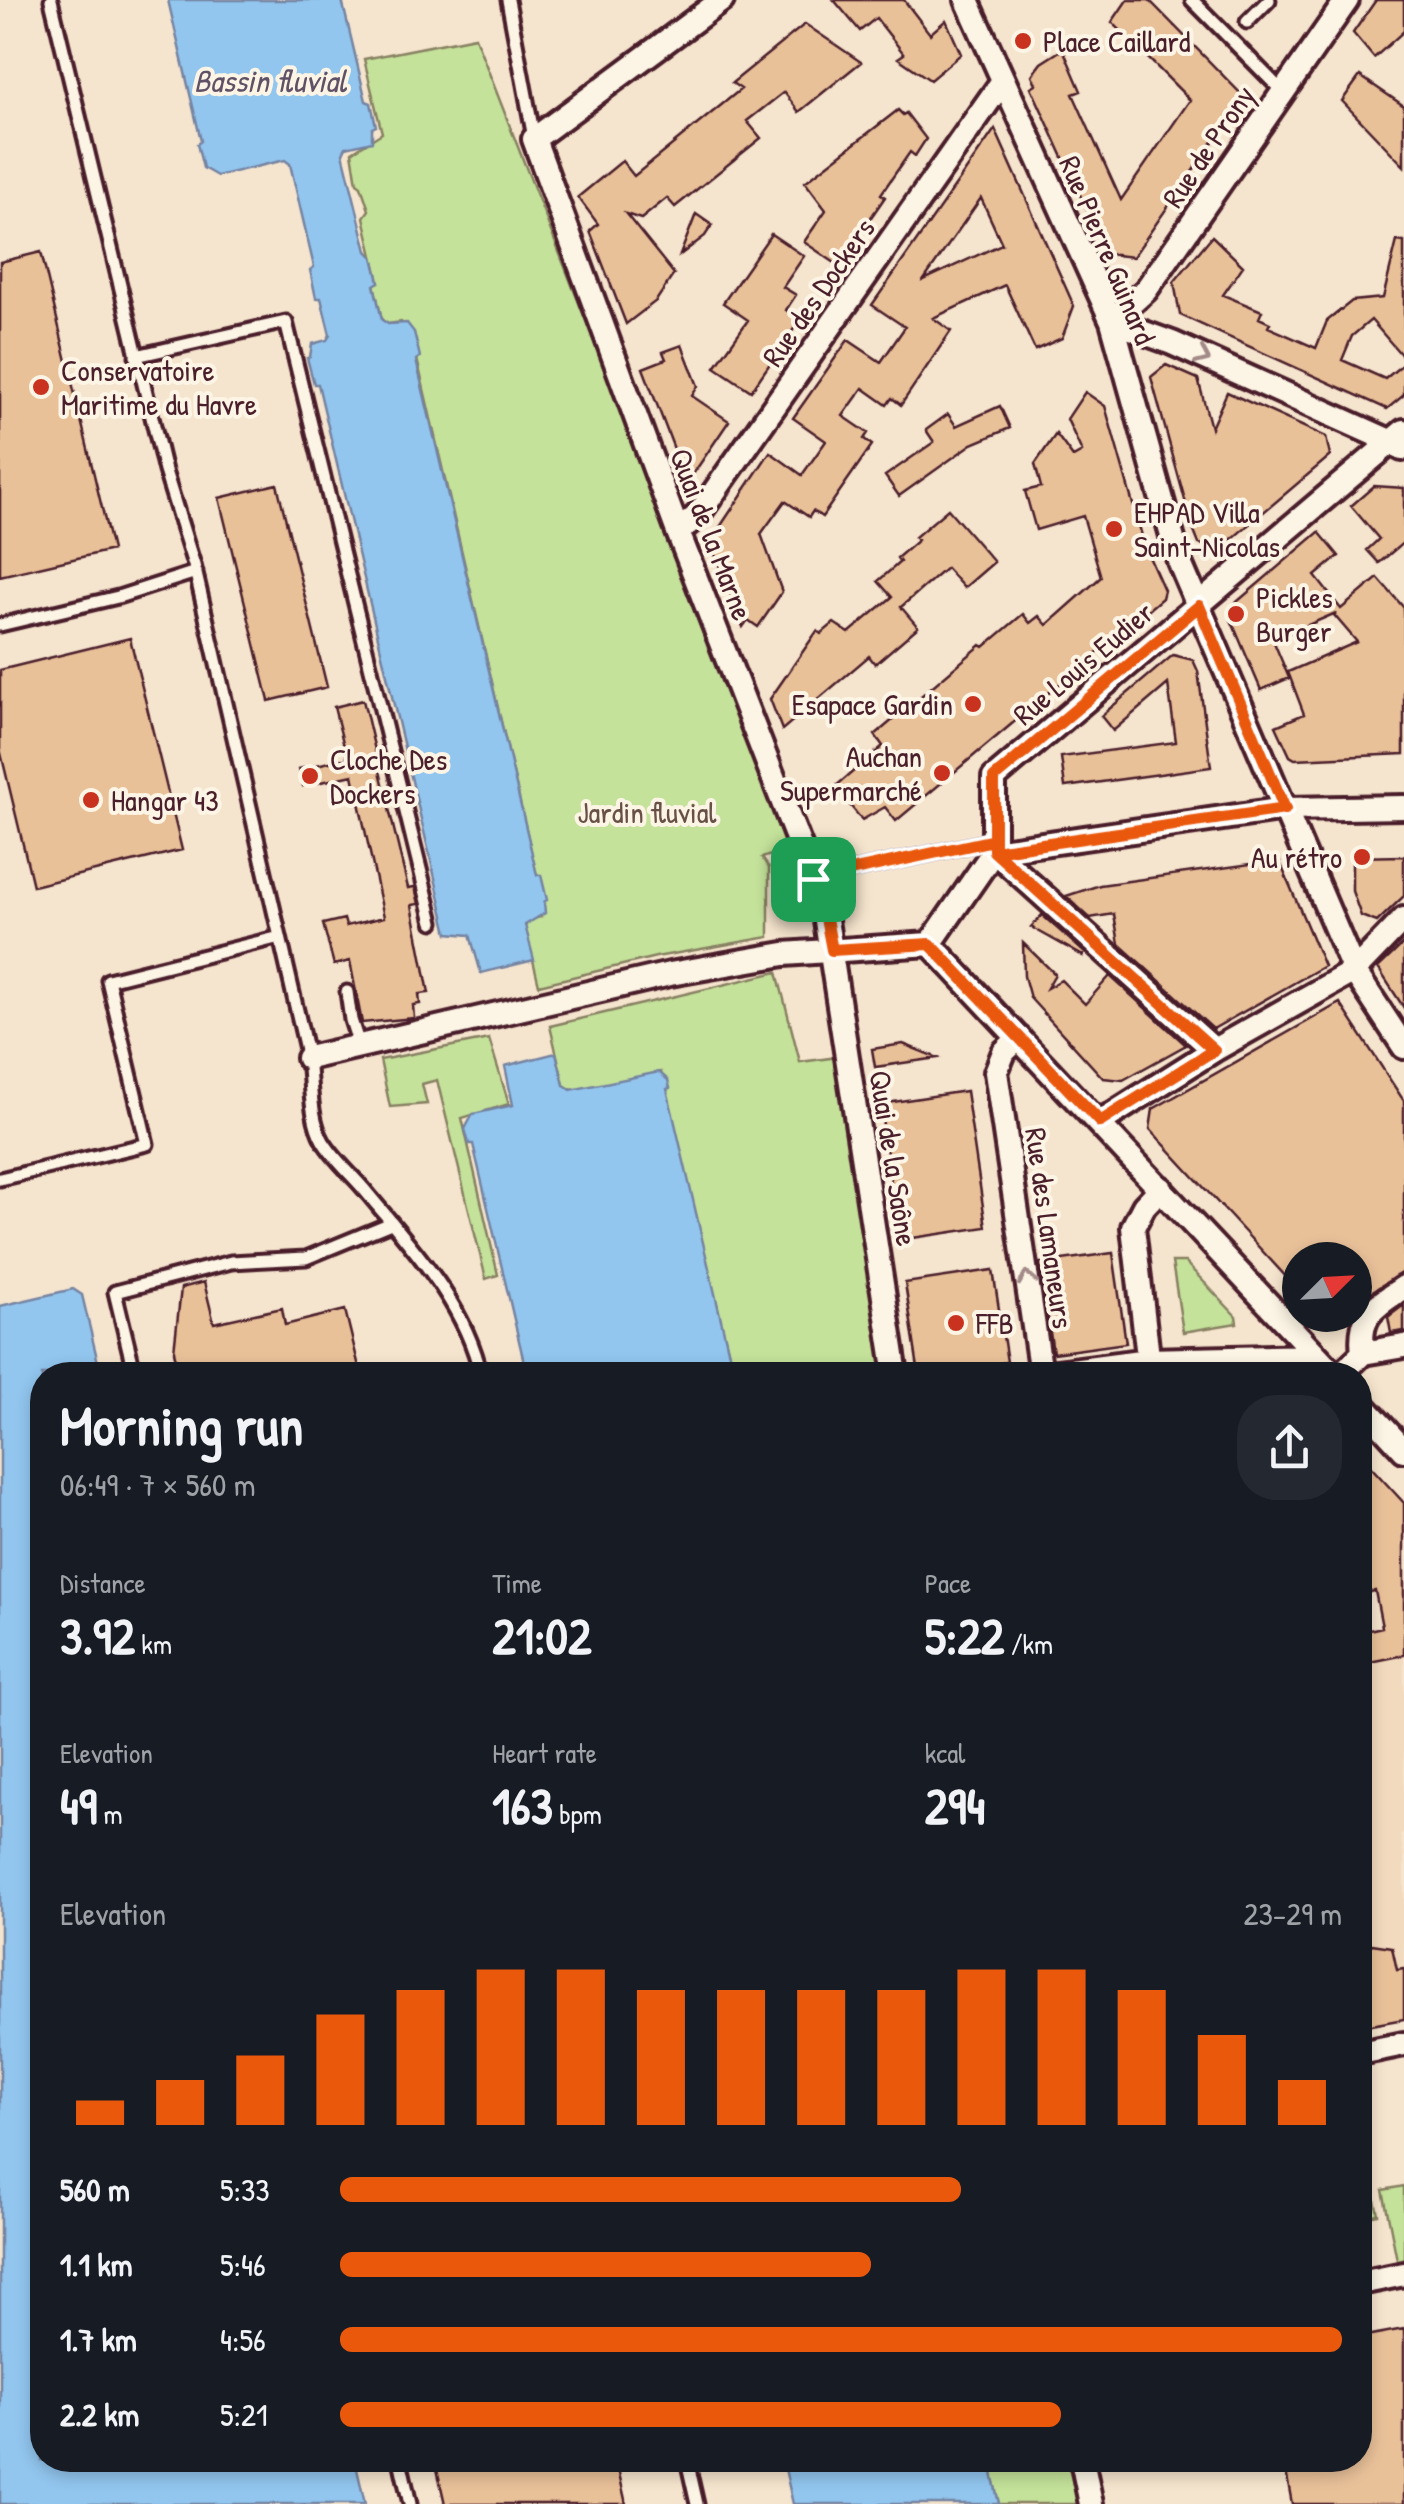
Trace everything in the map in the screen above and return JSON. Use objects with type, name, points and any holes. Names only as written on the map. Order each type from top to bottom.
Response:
[{"type":"street","points":[[534,139],[722,0]]},
{"type":"street","name":"Rue Pierre Guinard","points":[[967,0],[1112,321],[1178,560],[1354,971],[1404,1047]]},
{"type":"street","name":"Rue de Prony","points":[[1112,321],[1146,290],[1347,0]]},
{"type":"street","name":"Rue des Dockers","points":[[678,532],[698,515],[1002,82]]},
{"type":"street","name":"Quai de la Marne","points":[[534,139],[678,532],[824,908],[832,950]]},
{"type":"street","points":[[1112,321],[1400,441]]},
{"type":"street","name":"Rue Louis Eudier","points":[[994,846],[994,778],[1400,441]]},
{"type":"street","points":[[930,944],[994,846],[1285,809],[1404,808]]},
{"type":"street","points":[[994,846],[1214,1050]]},
{"type":"street","points":[[1100,1122],[1214,1050],[1354,971],[1404,919]]},
{"type":"street","points":[[308,1058],[670,974],[784,954],[930,944]]},
{"type":"street","points":[[930,944],[1012,1045],[1100,1122],[1309,1362]]},
{"type":"street","name":"Quai de la Saône","points":[[832,950],[894,1362]]},
{"type":"street","name":"Rue des Lamaneurs","points":[[1012,1045],[996,1072],[1039,1362]]},
{"type":"street","points":[[1148,1362],[1133,1227],[1144,1206],[1161,1188]]},
{"type":"street","points":[[1363,1353],[1361,1334],[1367,1313],[1404,1287]]},
{"type":"street","points":[[1353,1362],[1363,1353],[1404,1346]]},
{"type":"street","points":[[1372,1415],[1404,1450]]},
{"type":"street","points":[[1372,2051],[1404,2044]]},
{"type":"street","points":[[1372,2281],[1404,2274]]},
{"type":"street","points":[[1084,2472],[1091,2504]]},
{"type":"lane","points":[[51,0],[165,471],[196,572],[308,1058],[322,1139],[414,1250],[462,1322],[478,1362]]},
{"type":"lane","points":[[508,0],[534,139]]},
{"type":"lane","points":[[1192,0],[1282,91]]},
{"type":"lane","points":[[1247,22],[1268,0]]},
{"type":"lane","points":[[136,356],[286,322],[433,922]]},
{"type":"lane","points":[[0,625],[118,597],[196,572]]},
{"type":"lane","points":[[813,879],[994,846]]},
{"type":"lane","points":[[0,1179],[147,1144],[108,980],[280,937]]},
{"type":"lane","points":[[347,992],[350,1020],[360,1048]]},
{"type":"lane","points":[[132,1362],[114,1292],[231,1262],[306,1258],[391,1223]]},
{"type":"lane","points":[[403,2472],[410,2504]]},
{"type":"lane","points":[[690,2472],[697,2504]]},
{"type":"shaded area","points":[[1404,1623],[1404,1834],[1400,1835],[1404,1854],[1404,2019],[1372,2025],[1372,1630]]},
{"type":"green space","name":"Jardin fluvial","points":[[475,37],[792,848],[762,858],[769,868],[769,937],[656,957],[539,985],[525,927],[528,920],[541,917],[543,902],[411,333],[401,322],[388,324],[382,320],[374,284],[379,282],[364,217],[369,210],[357,183],[352,152],[382,133],[364,59]]},
{"type":"green space","points":[[777,972],[800,1062],[838,1057],[883,1362],[731,1362],[661,1072],[574,1091],[564,1085],[550,1026]]},
{"type":"green space","points":[[489,1039],[509,1104],[462,1118],[498,1275],[486,1279],[437,1080],[422,1084],[427,1104],[390,1107],[380,1060]]},
{"type":"green space","points":[[1172,1262],[1185,1262],[1236,1316],[1237,1323],[1183,1332]]},
{"type":"green space","points":[[1372,2185],[1378,2214],[1372,2215]]},
{"type":"green space","points":[[1404,2186],[1404,2264],[1398,2265],[1383,2190]]},
{"type":"green space","points":[[992,2472],[1070,2472],[1078,2504],[999,2504]]},
{"type":"water","name":"Bassin fluvial","points":[[168,0],[342,0],[366,101],[371,103],[376,126],[372,128],[372,141],[346,147],[343,153],[367,251],[373,257],[379,282],[374,285],[382,320],[388,324],[407,323],[414,332],[420,357],[416,360],[537,875],[541,875],[547,900],[545,913],[525,925],[534,960],[481,973],[470,935],[448,933],[318,384],[314,384],[307,358],[312,344],[327,340],[330,335],[321,298],[316,298],[310,270],[314,267],[290,164],[285,160],[217,176],[203,168],[197,144],[201,141]]},
{"type":"water","points":[[556,1053],[564,1085],[571,1090],[659,1072],[668,1080],[731,1362],[524,1362],[473,1144],[469,1144],[465,1129],[473,1114],[513,1105],[505,1066]]},
{"type":"water","points":[[73,1289],[82,1295],[98,1362],[30,1362],[30,2472],[358,2472],[365,2504],[0,2504],[0,1306]]},
{"type":"water","points":[[786,2472],[992,2472],[999,2504],[793,2504]]},
{"type":"building","points":[[834,0],[904,0],[930,34],[946,20],[961,54],[930,80],[898,58],[904,54],[876,18],[860,31]]},
{"type":"building","points":[[1127,0],[1149,0],[1244,97],[1133,257],[1107,254],[1031,87],[1036,84],[1032,75],[1041,63],[1063,49],[1081,91],[1073,94],[1121,200],[1190,100],[1112,22]]},
{"type":"building","points":[[1376,0],[1404,0],[1404,31],[1374,58],[1353,33]]},
{"type":"building","points":[[805,24],[861,62],[799,112],[784,92],[747,121],[761,138],[675,207],[667,198],[641,219],[626,214],[674,274],[656,301],[626,324],[590,231],[598,224],[578,197],[622,161],[634,176],[741,89],[732,83]]},
{"type":"building","points":[[1360,76],[1404,106],[1404,166],[1342,101]]},
{"type":"building","points":[[898,110],[906,113],[926,139],[915,156],[910,152],[881,194],[885,197],[838,265],[804,242],[826,210],[805,182]]},
{"type":"building","points":[[995,129],[1074,306],[1062,338],[1035,350],[1005,285],[933,318],[951,331],[901,405],[892,398],[887,405],[863,388],[843,416],[868,433],[864,439],[872,445],[822,517],[813,511],[809,517],[785,501],[761,534],[782,592],[758,627],[748,620],[743,627],[710,542],[770,452],[802,475],[826,441],[793,418],[848,340],[881,362],[905,327],[872,305]],"holes":[[[981,198],[1002,244],[924,280]]]},
{"type":"building","points":[[696,214],[712,225],[705,236],[680,255]]},
{"type":"building","points":[[771,234],[804,256],[783,287],[796,295],[786,310],[800,320],[751,391],[715,367],[748,320],[723,303]]},
{"type":"building","points":[[1212,236],[1243,266],[1223,295],[1262,311],[1259,318],[1270,323],[1268,327],[1316,348],[1327,321],[1352,301],[1383,298],[1397,241],[1404,242],[1404,358],[1371,320],[1352,336],[1342,360],[1385,379],[1404,363],[1404,395],[1387,409],[1180,315],[1174,282]]},
{"type":"building","points":[[41,252],[112,550],[0,576],[0,262]]},
{"type":"building","points":[[682,345],[698,386],[692,396],[729,421],[687,483],[643,368],[666,359],[663,352]]},
{"type":"building","points":[[1166,365],[1198,379],[1211,428],[1227,392],[1326,437],[1330,456],[1220,549],[1199,544],[1193,529],[1151,377]]},
{"type":"building","points":[[1085,392],[1105,406],[1146,550],[1164,590],[1162,598],[896,821],[885,807],[862,820],[835,787],[883,746],[875,735],[1023,614],[1030,623],[1039,616],[1047,625],[1101,577],[1083,516],[1036,530],[1025,491],[1041,487],[1035,464],[1056,434],[1073,457],[1082,452],[1067,419]]},
{"type":"building","points":[[1000,406],[1010,428],[972,444],[899,496],[885,476],[934,442],[926,430],[948,414],[956,426]]},
{"type":"building","points":[[277,484],[327,687],[269,701],[219,498]]},
{"type":"building","points":[[1374,486],[1404,488],[1404,542],[1379,563],[1367,550],[1379,539],[1351,506]]},
{"type":"building","points":[[948,509],[994,562],[964,588],[946,568],[901,607],[918,627],[875,664],[869,656],[782,730],[770,699],[817,631],[821,634],[834,623],[849,633],[892,597],[878,581],[900,562],[897,558],[918,540],[915,537]]},
{"type":"building","points":[[1319,532],[1339,556],[1315,576],[1341,609],[1378,578],[1404,608],[1404,754],[1295,759],[1290,756],[1276,726],[1304,714],[1288,672],[1357,642],[1336,613],[1273,640],[1289,678],[1261,690],[1229,615],[1231,607]]},
{"type":"building","name":"Hangar 43","points":[[130,638],[182,850],[33,886],[0,749],[0,670]]},
{"type":"building","points":[[1173,655],[1193,660],[1198,671],[1211,767],[1065,787],[1061,757],[1176,742],[1168,684],[1113,731],[1101,716]]},
{"type":"building","points":[[363,700],[408,888],[415,887],[419,904],[412,905],[429,993],[419,994],[420,1004],[413,1005],[414,1018],[362,1023],[350,961],[334,965],[323,924],[344,919],[346,926],[384,917],[353,775],[303,786],[299,769],[347,758],[334,707]]},
{"type":"building","points":[[1404,856],[1404,896],[1377,922],[1361,916],[1352,891],[1352,857]]},
{"type":"building","points":[[1279,860],[1324,966],[1213,1029],[1119,944],[1114,914],[1090,918],[1066,896],[1100,885]]},
{"type":"building","points":[[1042,915],[1085,953],[1083,956],[1031,927]]},
{"type":"building","points":[[1023,943],[1055,974],[1047,988],[1061,980],[1085,1004],[1110,976],[1186,1045],[1123,1080],[1103,1078],[1030,998],[1024,976]]},
{"type":"building","points":[[1404,943],[1404,1008],[1378,968]]},
{"type":"building","points":[[1340,1003],[1404,1101],[1404,1272],[1372,1291],[1372,1242],[1282,1242],[1282,1272],[1150,1129],[1153,1109]]},
{"type":"building","points":[[903,1044],[938,1058],[875,1067],[872,1049]]},
{"type":"building","points":[[966,1091],[986,1227],[899,1240],[880,1104]]},
{"type":"building","points":[[1113,1253],[1126,1343],[1053,1353],[1040,1263]]},
{"type":"building","name":"FFB","points":[[993,1270],[1007,1362],[917,1362],[905,1283]]},
{"type":"building","points":[[204,1282],[214,1323],[282,1308],[285,1325],[345,1310],[358,1362],[176,1362],[181,1288]]},
{"type":"building","points":[[1404,1305],[1404,1331],[1391,1333],[1388,1317]]},
{"type":"building","points":[[1372,1468],[1404,1503],[1404,1655],[1372,1662],[1372,1629],[1382,1627],[1375,1591],[1372,1592]]},
{"type":"building","points":[[1372,1944],[1392,1947],[1397,1970],[1404,1969],[1404,2019],[1372,2025]]},
{"type":"building","points":[[1404,2329],[1404,2504],[1292,2504],[1286,2472],[1372,2472],[1372,2335]]},
{"type":"building","points":[[438,2472],[619,2472],[626,2504],[445,2504]]},
{"type":"place","name":"Place Caillard","points":[[1023,41]]},
{"type":"place","name":"Conservatoire Maritime du Havre","points":[[41,387]]},
{"type":"place","name":"EHPAD Villa Saint-Nicolas","points":[[1114,529]]},
{"type":"place","name":"Pickles Burger","points":[[1236,614]]},
{"type":"place","name":"Esapace Gardin","points":[[973,704]]},
{"type":"place","name":"Auchan Supermarché","points":[[942,773]]},
{"type":"place","name":"Cloche Des Dockers","points":[[310,776]]},
{"type":"place","name":"Hangar 43","points":[[91,800]]},
{"type":"place","name":"Au rétro","points":[[1362,857]]},
{"type":"place","name":"FFB","points":[[956,1323]]},
{"type":"route","points":[[813,879],[824,908],[832,950],[930,944],[1100,1122],[1214,1050],[994,851],[994,804],[994,778],[1199,606],[1285,809],[994,851],[994,840],[813,879]]}]
